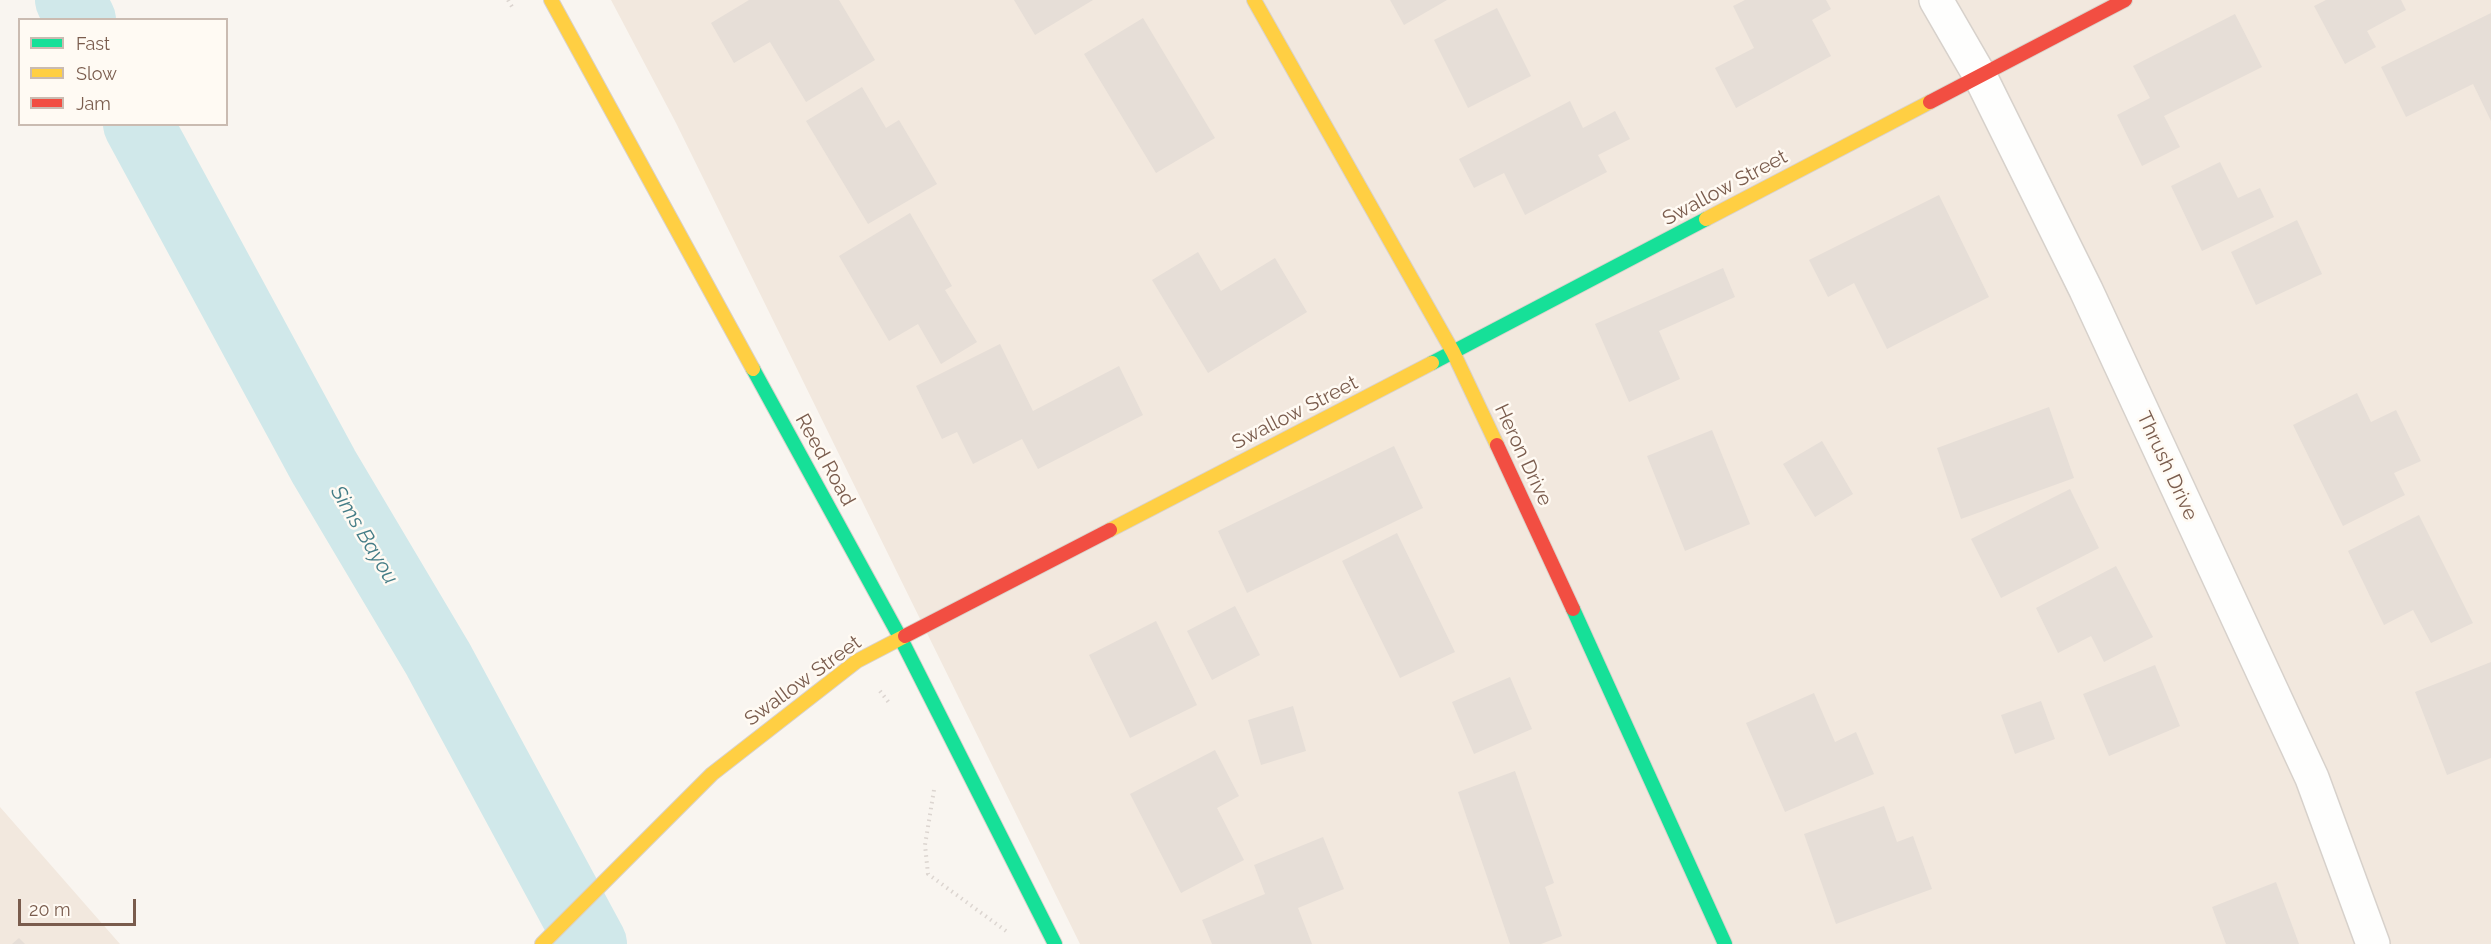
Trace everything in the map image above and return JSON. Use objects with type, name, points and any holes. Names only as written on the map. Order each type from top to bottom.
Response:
[{"type":"street","name":"Reed Road","points":[[551,0],[901,639],[1055,944]]},
{"type":"street","name":"Heron Drive","points":[[1254,0],[1454,352],[1628,725],[1725,944]]},
{"type":"street","name":"Thrush Drive","points":[[1936,0],[1980,76],[2086,290],[2312,778],[2373,944]]},
{"type":"street","name":"Swallow Street","points":[[542,944],[712,774],[857,661],[1454,352],[2125,0]]},
{"type":"path","points":[[886,699],[893,708]]},
{"type":"path","points":[[930,781],[935,792],[925,845],[928,874],[1012,936]]},
{"type":"shaded area","points":[[611,0],[2491,0],[2491,944],[1080,944],[676,123]]},
{"type":"shaded area","points":[[0,807],[120,944],[0,944]]},
{"type":"building","points":[[749,0],[839,0],[875,60],[806,102],[770,42],[734,63],[711,23]]},
{"type":"building","points":[[1014,0],[1093,0],[1035,35]]},
{"type":"building","points":[[1390,0],[1447,0],[1404,25]]},
{"type":"building","points":[[1745,0],[1826,0],[1831,9],[1812,20],[1831,56],[1736,108],[1715,68],[1754,48],[1733,6]]},
{"type":"building","points":[[2326,0],[2401,0],[2406,10],[2367,31],[2376,47],[2345,64],[2314,6]]},
{"type":"building","points":[[1497,8],[1531,76],[1468,108],[1434,40]]},
{"type":"building","points":[[2491,13],[2491,121],[2473,84],[2406,117],[2381,67]]},
{"type":"building","points":[[2235,14],[2262,67],[2164,116],[2180,147],[2142,166],[2117,115],[2150,98],[2133,66]]},
{"type":"building","points":[[1143,18],[1215,138],[1156,173],[1084,54]]},
{"type":"building","points":[[862,87],[886,128],[899,120],[937,184],[868,224],[806,121]]},
{"type":"building","points":[[1570,101],[1583,128],[1615,111],[1630,139],[1598,155],[1607,172],[1525,215],[1504,173],[1474,188],[1459,159]]},
{"type":"building","points":[[2220,162],[2238,198],[2260,188],[2274,217],[2202,251],[2171,186]]},
{"type":"building","points":[[1939,195],[1989,297],[1887,349],[1854,283],[1828,297],[1809,260]]},
{"type":"building","points":[[910,213],[952,286],[945,290],[977,342],[941,364],[918,324],[889,341],[839,256]]},
{"type":"building","points":[[2297,220],[2322,274],[2256,305],[2231,252]]},
{"type":"building","points":[[1198,252],[1221,291],[1275,258],[1307,312],[1208,373],[1152,280]]},
{"type":"building","points":[[1723,268],[1735,297],[1659,331],[1680,379],[1629,402],[1595,324]]},
{"type":"building","points":[[1000,344],[1033,411],[1119,366],[1143,415],[1038,469],[1022,439],[973,464],[957,432],[942,439],[916,386]]},
{"type":"building","points":[[2357,393],[2371,422],[2396,410],[2421,461],[2394,473],[2405,495],[2343,526],[2293,425]]},
{"type":"building","points":[[2049,407],[2074,478],[1961,519],[1937,448]]},
{"type":"building","points":[[1712,430],[1750,524],[1685,551],[1647,456]]},
{"type":"building","points":[[1822,441],[1853,494],[1815,517],[1783,464]]},
{"type":"building","points":[[1394,446],[1423,508],[1247,593],[1218,531]]},
{"type":"building","points":[[2070,489],[2099,548],[2001,598],[1971,539]]},
{"type":"building","points":[[2419,515],[2473,623],[2431,643],[2413,610],[2384,625],[2348,551]]},
{"type":"building","points":[[1397,533],[1455,652],[1400,678],[1342,561]]},
{"type":"building","points":[[2116,566],[2153,637],[2104,662],[2091,636],[2058,653],[2036,608]]},
{"type":"building","points":[[1235,606],[1260,655],[1212,680],[1187,631]]},
{"type":"building","points":[[1156,621],[1197,705],[1130,738],[1089,655]]},
{"type":"building","points":[[2491,662],[2491,758],[2447,775],[2415,692]]},
{"type":"building","points":[[2155,665],[2180,726],[2109,756],[2083,694]]},
{"type":"building","points":[[1510,677],[1532,729],[1474,754],[1452,702]]},
{"type":"building","points":[[1814,693],[1835,742],[1856,732],[1874,774],[1785,812],[1746,723]]},
{"type":"building","points":[[2041,701],[2055,739],[2015,754],[2001,715]]},
{"type":"building","points":[[1293,706],[1306,751],[1261,765],[1248,720]]},
{"type":"building","points":[[1215,750],[1239,796],[1217,808],[1244,860],[1181,893],[1130,794]]},
{"type":"building","points":[[1515,771],[1554,883],[1545,887],[1562,936],[1541,944],[1510,944],[1458,792]]},
{"type":"building","points":[[1884,806],[1897,842],[1913,836],[1932,889],[1836,924],[1804,834]]},
{"type":"building","points":[[1323,837],[1344,889],[1298,908],[1312,944],[1212,944],[1202,920],[1265,894],[1254,865]]},
{"type":"building","points":[[2276,882],[2299,944],[2226,944],[2212,907]]},
{"type":"building","points":[[19,938],[25,944],[12,944]]},
{"type":"waterway","name":"Sims Bayou","points":[[70,0],[80,18]]},
{"type":"waterway","name":"Sims Bayou","points":[[139,126],[324,467],[438,659],[592,944]]},
{"type":"traffic: fast","points":[[1432,363],[1706,219]]},
{"type":"traffic: fast","points":[[753,369],[901,639],[1055,944]]},
{"type":"traffic: fast","points":[[1573,609],[1725,944]]},
{"type":"traffic: slow","points":[[551,0],[753,369]]},
{"type":"traffic: slow","points":[[1254,0],[1453,352],[1497,445]]},
{"type":"traffic: slow","points":[[1706,219],[1930,102]]},
{"type":"traffic: slow","points":[[1110,530],[1432,363]]},
{"type":"traffic: slow","points":[[542,944],[712,774],[857,661],[905,636]]},
{"type":"traffic: jam","points":[[1930,102],[2125,0]]},
{"type":"traffic: jam","points":[[1497,445],[1573,609]]},
{"type":"traffic: jam","points":[[905,636],[1110,530]]}]
